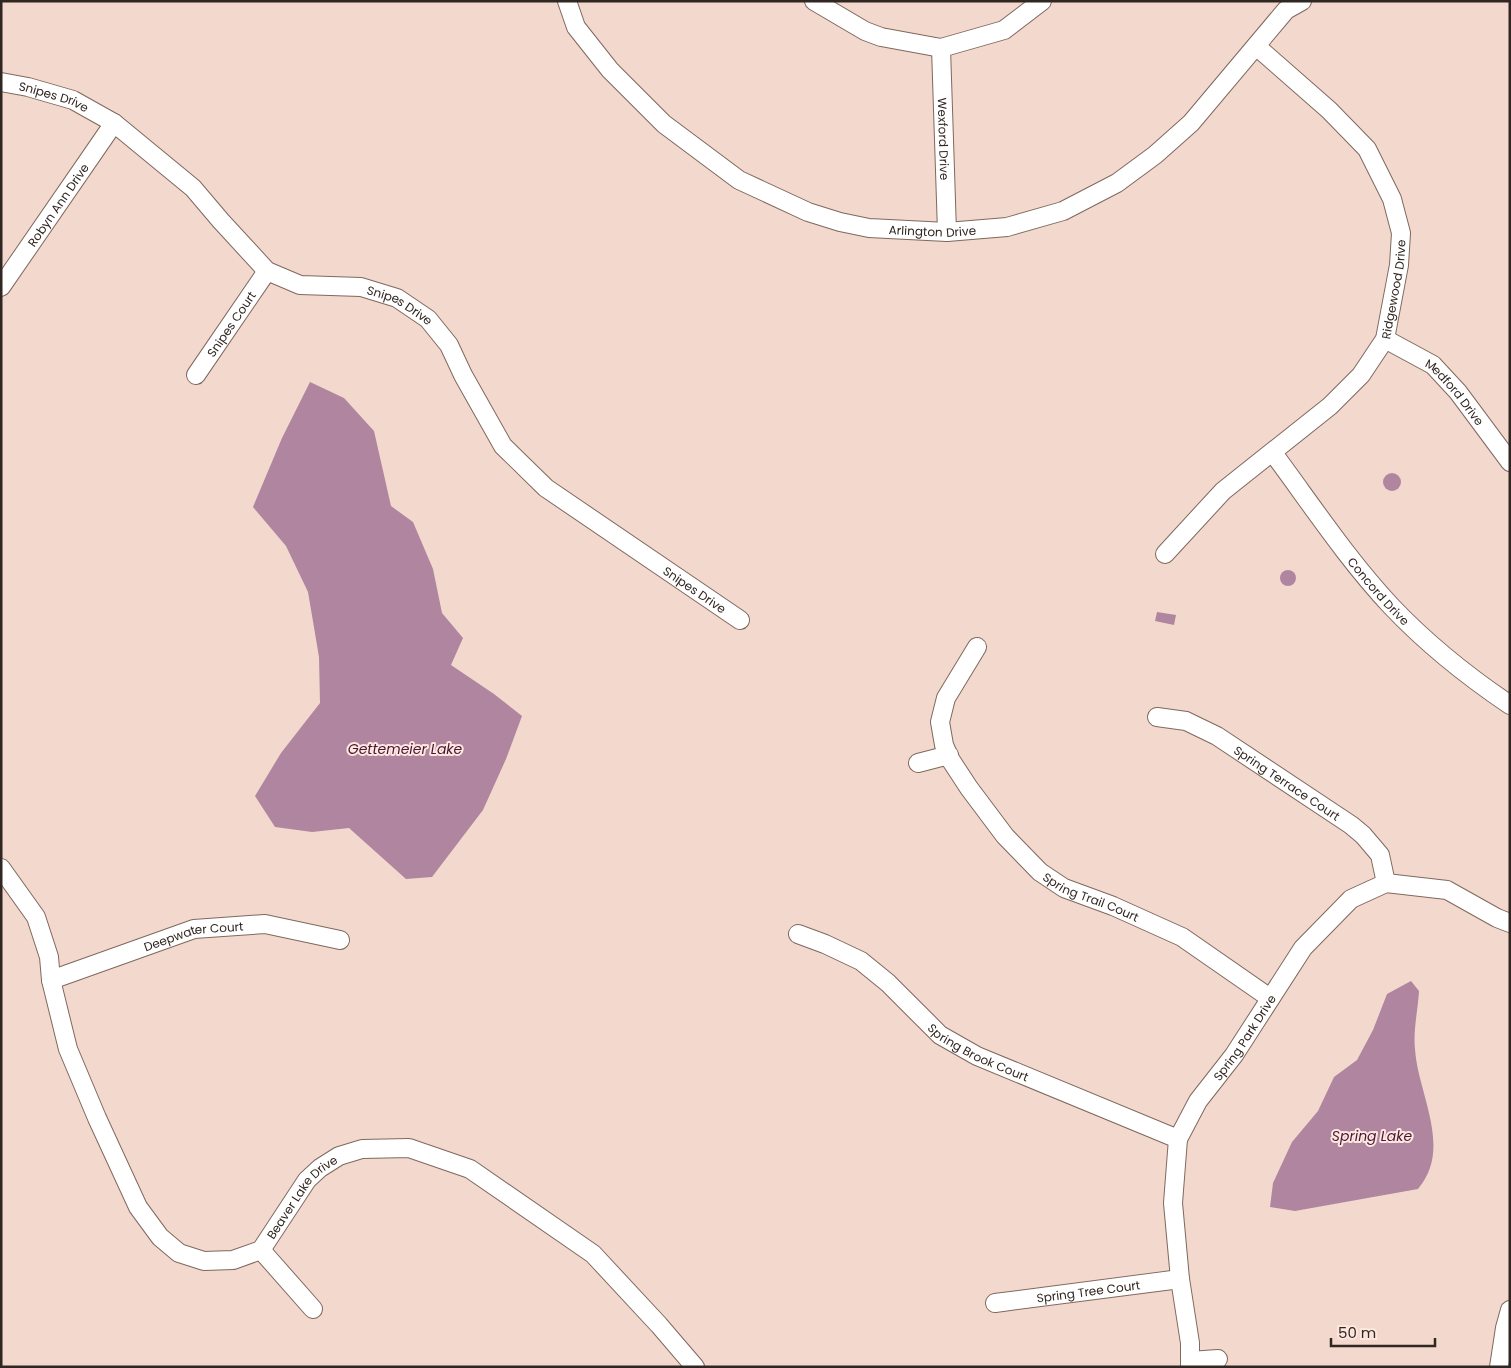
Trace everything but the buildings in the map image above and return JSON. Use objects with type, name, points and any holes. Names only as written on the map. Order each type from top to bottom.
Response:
[{"type":"street","name":"Arlington Drive","points":[[567,1],[576,27],[610,70],[664,124],[739,180],[808,212],[840,222],[869,228],[947,232],[1006,227],[1053,214],[1117,183],[1155,155],[1191,123],[1286,10],[1302,1]]},
{"type":"street","points":[[814,1],[865,31],[881,37],[941,48],[1004,30],[1042,1]]},
{"type":"street","name":"Ridgewood Drive","points":[[1165,554],[1223,491],[1330,406],[1361,374],[1385,339],[1399,264],[1401,233],[1392,199],[1367,149],[1329,110],[1256,46]]},
{"type":"street","name":"Wexford Drive","points":[[941,48],[947,232]]},
{"type":"street","name":"Snipes Drive","points":[[1,82],[28,87],[73,100],[114,123],[193,188],[267,271],[300,285],[361,287],[397,298],[428,319],[449,345],[463,375],[504,446],[546,488],[740,620]]},
{"type":"street","name":"Robyn Ann Drive","points":[[1,287],[114,123]]},
{"type":"street","name":"Snipes Court","points":[[196,375],[267,271]]},
{"type":"street","name":"Medford Drive","points":[[1385,339],[1433,364],[1458,392],[1510,462]]},
{"type":"street","name":"Concord Drive","points":[[1273,453],[1360,571],[1391,606],[1424,639],[1473,680],[1510,706]]},
{"type":"street","name":"Spring Trail Court","points":[[978,647],[946,698],[940,722],[944,745],[949,755],[969,788],[1006,836],[1040,872],[1064,888],[1113,906],[1182,937],[1270,998]]},
{"type":"street","name":"Spring Terrace Court","points":[[1156,716],[1186,721],[1217,736],[1351,824],[1380,855],[1386,883]]},
{"type":"street","points":[[918,763],[949,755]]},
{"type":"street","name":"Beaver Lake Drive","points":[[1,868],[36,917],[49,958],[51,980],[68,1050],[97,1118],[148,1224],[179,1254],[204,1261],[233,1260],[261,1250],[307,1180],[320,1168],[339,1156],[362,1149],[408,1148],[470,1169],[593,1254],[695,1367]]},
{"type":"street","points":[[1386,883],[1446,890],[1497,918],[1510,923]]},
{"type":"street","name":"Spring Park Drive","points":[[1218,1360],[1190,1364],[1190,1343],[1180,1280],[1173,1203],[1178,1139],[1198,1101],[1234,1055],[1304,948],[1351,899],[1386,883]]},
{"type":"street","name":"Deepwater Court","points":[[51,980],[194,929],[265,924],[340,940]]},
{"type":"street","name":"Spring Brook Court","points":[[798,934],[861,961],[888,983],[940,1035],[977,1056],[1178,1139]]},
{"type":"street","points":[[261,1250],[313,1310]]},
{"type":"street","name":"Spring Tree Court","points":[[995,1303],[1180,1280]]},
{"type":"street","points":[[1499,1367],[1510,1310]]},
{"type":"water","name":"Gettemeier Lake","points":[[310,382],[344,398],[374,431],[391,506],[413,522],[433,569],[442,613],[463,638],[451,665],[494,694],[522,716],[506,759],[483,810],[432,877],[406,879],[349,828],[312,832],[275,827],[255,796],[281,753],[320,703],[319,657],[308,592],[286,546],[253,507],[282,438]]},
{"type":"water","points":[[1388,473],[1396,473],[1401,478],[1399,489],[1388,491],[1383,486],[1383,478]]},
{"type":"water","points":[[1288,570],[1294,572],[1296,578],[1294,584],[1288,586],[1282,584],[1280,578],[1282,572]]},
{"type":"water","points":[[1157,612],[1176,615],[1174,625],[1155,621]]},
{"type":"water","name":"Spring Lake","points":[[1411,981],[1419,991],[1415,1027],[1415,1049],[1417,1067],[1431,1121],[1433,1139],[1433,1156],[1428,1173],[1418,1189],[1295,1211],[1270,1207],[1273,1183],[1292,1142],[1318,1111],[1334,1077],[1357,1060],[1373,1030],[1387,994]]}]
